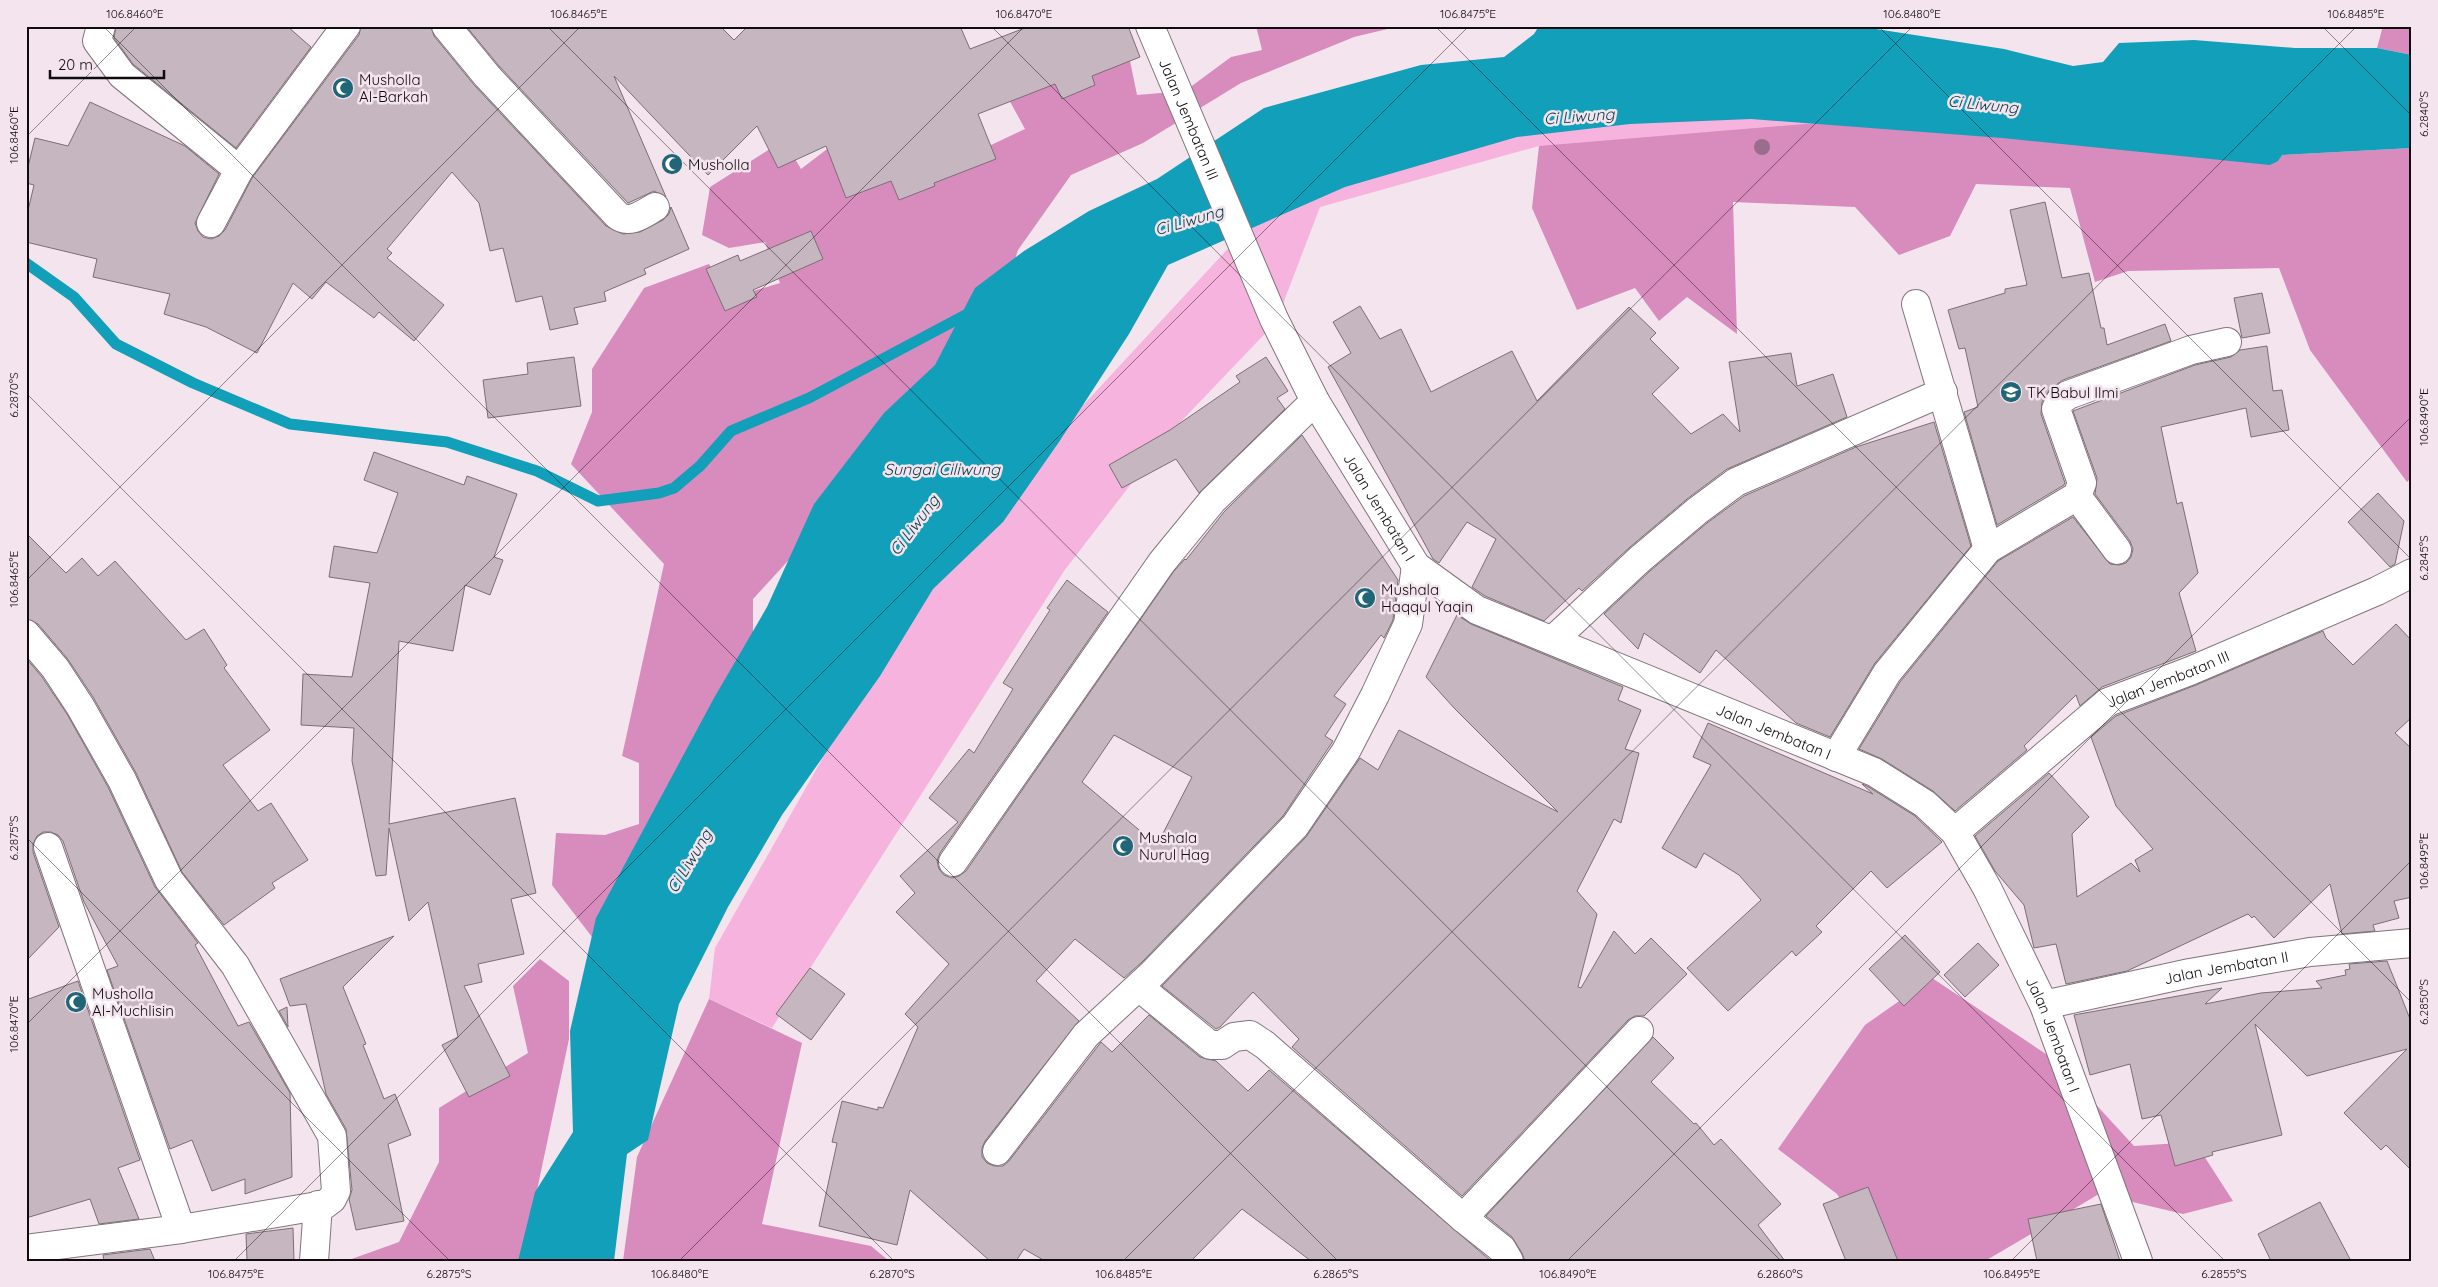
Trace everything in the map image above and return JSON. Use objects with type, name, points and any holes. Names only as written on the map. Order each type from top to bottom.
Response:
[{"type":"street","points":[[101,26],[97,41],[122,75],[239,170]]},
{"type":"street","points":[[211,223],[239,170],[346,26]]},
{"type":"street","points":[[446,26],[488,76],[617,215],[622,219],[633,219],[655,207]]},
{"type":"street","name":"Jalan Jembatan III","points":[[1150,26],[1176,92],[1276,322]]},
{"type":"street","points":[[1916,304],[1988,549]]},
{"type":"street","name":"Jalan Jembatan I","points":[[1276,322],[1315,401],[1416,566],[1477,610],[1874,772],[1925,804],[1955,832],[1987,888],[2044,1005],[2138,1261]]},
{"type":"street","points":[[1836,756],[1887,673],[1988,549],[2077,496],[2082,483],[2056,408],[2060,400],[2068,395],[2191,350],[2227,342]]},
{"type":"street","points":[[1553,640],[1640,559],[1697,510],[1736,482],[1943,392]]},
{"type":"street","points":[[952,862],[1162,562],[1212,501],[1315,401]]},
{"type":"street","points":[[2077,496],[2117,550]]},
{"type":"street","points":[[997,1150],[1086,1035],[1139,987],[1295,826],[1346,751],[1408,624],[1416,566]]},
{"type":"street","name":"Jalan Jembatan III","points":[[1955,832],[2108,702],[2190,671],[2377,591],[2412,574]]},
{"type":"street","points":[[26,634],[55,668],[80,706],[122,780],[169,880],[235,965],[332,1136],[336,1191],[332,1199],[318,1205],[181,1229],[26,1249]]},
{"type":"street","points":[[48,847],[181,1229]]},
{"type":"street","name":"Jalan Jembatan II","points":[[2044,1005],[2190,973],[2310,952],[2412,943]]},
{"type":"street","points":[[1139,987],[1210,1045],[1222,1045],[1234,1037],[1250,1035],[1265,1044],[1463,1218],[1502,1249],[1508,1261]]},
{"type":"street","points":[[1463,1218],[1639,1031]]},
{"type":"street","points":[[314,1261],[318,1205]]},
{"type":"shaded area","points":[[1256,26],[1400,26],[1354,37],[1241,83],[1143,143],[1071,175],[1018,250],[984,356],[880,460],[753,599],[753,682],[609,959],[552,885],[556,833],[605,835],[639,824],[639,763],[622,756],[664,564],[571,464],[592,412],[592,369],[644,288],[709,264],[730,298],[780,283],[765,242],[729,248],[702,235],[710,187],[784,140],[801,169],[835,143],[970,155],[1025,129],[1007,96],[1129,56],[1137,95],[1185,91],[1231,57],[1262,50]]},
{"type":"shaded area","points":[[2383,26],[2412,26],[2412,55],[2377,48]]},
{"type":"shaded area","points":[[1569,95],[2221,140],[1539,146],[1320,207],[1276,322],[1171,432],[1064,571],[772,1028],[709,999],[715,948],[905,613],[1039,453],[1248,227],[1276,177]]},
{"type":"shaded area","points":[[1890,117],[2282,155],[2412,148],[2412,477],[2407,482],[2310,350],[2279,268],[2128,271],[2095,282],[2070,188],[1976,184],[1950,236],[1899,255],[1855,207],[1733,202],[1737,334],[1687,297],[1659,321],[1635,288],[1577,310],[1532,208],[1539,146]]},
{"type":"shaded area","points":[[540,959],[569,981],[569,1039],[522,1261],[346,1261],[399,1242],[439,1162],[439,1108],[528,1053],[513,986]]},
{"type":"shaded area","points":[[1932,978],[2055,1060],[2134,1146],[2195,1142],[2233,1201],[2183,1214],[2099,1194],[1985,1261],[1880,1261],[1837,1194],[1778,1149],[1865,1025]]},
{"type":"shaded area","points":[[709,999],[802,1043],[762,1224],[871,1246],[889,1261],[623,1261],[637,1157]]},
{"type":"water","name":"Sungai Ciliwung","points":[[1539,26],[1857,26],[2004,49],[2073,66],[2103,62],[2119,43],[2194,40],[2295,48],[2377,48],[2412,55],[2412,148],[2282,155],[2278,161],[2270,165],[2002,138],[1751,119],[1630,124],[1517,137],[1345,187],[1168,265],[1129,334],[1059,442],[1003,522],[933,589],[880,676],[782,815],[728,907],[679,1004],[648,1140],[627,1154],[614,1261],[518,1261],[535,1192],[573,1132],[570,1031],[596,918],[714,698],[767,607],[814,504],[884,413],[935,365],[975,288],[1024,251],[1089,211],[1157,179],[1264,108],[1421,65],[1504,57],[1534,34]]},
{"type":"building","points":[[116,26],[287,26],[311,47],[236,148],[133,64],[114,38]]},
{"type":"building","points":[[361,26],[431,26],[434,36],[475,86],[606,226],[623,234],[640,232],[663,220],[669,214],[671,207],[689,249],[644,269],[646,274],[604,292],[606,301],[574,308],[578,324],[550,330],[542,296],[516,302],[503,248],[490,251],[479,203],[452,172],[387,249],[392,253],[387,258],[444,305],[414,341],[379,312],[374,318],[326,282],[312,299],[293,283],[257,353],[206,327],[164,314],[170,294],[93,277],[97,259],[26,242],[26,219],[34,185],[26,183],[26,175],[35,138],[68,146],[90,102],[185,146],[219,174],[195,223],[203,237],[211,239],[219,236],[225,230],[252,178],[359,35]]},
{"type":"building","points":[[466,26],[720,26],[734,40],[748,26],[960,26],[970,49],[1030,26],[1128,26],[1140,57],[1092,76],[1095,85],[1062,99],[1055,84],[978,114],[996,159],[934,183],[935,186],[899,200],[891,181],[846,198],[826,146],[778,168],[757,126],[708,175],[614,76],[666,197],[654,191],[628,203],[499,66]]},
{"type":"building","points":[[2045,202],[2062,278],[2089,273],[2101,328],[2104,328],[2107,345],[2165,324],[2171,341],[2063,380],[2050,389],[2042,402],[2041,414],[2065,483],[1997,525],[1964,412],[1978,407],[1965,348],[1959,349],[1948,310],[2005,293],[2005,289],[2027,285],[2010,210]]},
{"type":"building","points":[[811,231],[823,259],[753,290],[757,297],[725,311],[706,269],[738,255],[740,261]]},
{"type":"building","points":[[2262,293],[2270,333],[2242,338],[2234,298]]},
{"type":"building","points":[[1360,306],[1380,339],[1401,329],[1431,392],[1512,351],[1537,401],[1629,307],[1656,333],[1650,339],[1679,368],[1652,394],[1691,434],[1723,414],[1740,432],[1729,362],[1791,353],[1797,386],[1833,374],[1847,417],[1727,469],[1687,499],[1582,591],[1579,588],[1544,621],[1485,596],[1472,587],[1496,539],[1467,522],[1439,563],[1433,559],[1328,367],[1351,353],[1333,322]]},
{"type":"building","points":[[2267,346],[2273,391],[2282,390],[2289,430],[2251,437],[2246,408],[2161,427],[2177,504],[2182,502],[2198,573],[2179,593],[2196,651],[2102,687],[2080,706],[2076,695],[2024,746],[2027,750],[1955,811],[1933,791],[1882,759],[1859,749],[1900,682],[1998,561],[2073,517],[2110,564],[2119,565],[2126,563],[2131,557],[2133,549],[2130,541],[2095,494],[2097,478],[2073,411],[2195,365],[2231,357],[2240,350]]},
{"type":"building","points":[[574,357],[581,406],[488,418],[483,380],[528,374],[527,363]]},
{"type":"building","points":[[1266,357],[1288,391],[1277,398],[1285,409],[1199,493],[1176,459],[1122,488],[1109,465],[1170,430],[1240,382],[1236,376]]},
{"type":"building","points":[[1934,422],[1971,546],[1875,663],[1830,737],[1796,723],[1716,650],[1700,673],[1644,633],[1638,649],[1604,614],[1650,571],[1707,523],[1744,496],[1856,447]]},
{"type":"building","points":[[1302,435],[1398,580],[1393,620],[1384,638],[1381,635],[1334,696],[1346,704],[1325,736],[1333,741],[1283,816],[1142,962],[1124,978],[1075,939],[1036,981],[1079,1021],[985,1141],[982,1148],[982,1157],[987,1163],[994,1166],[1003,1166],[1009,1161],[1101,1042],[1112,1052],[1149,1015],[1200,1057],[1216,1061],[1248,1091],[1269,1070],[1491,1261],[1311,1261],[1242,1209],[1191,1261],[1045,1261],[1024,1249],[1016,1261],[990,1261],[910,1190],[897,1245],[819,1226],[837,1143],[832,1142],[842,1101],[878,1110],[878,1107],[883,1108],[918,1027],[905,1014],[949,964],[896,912],[915,893],[900,876],[958,822],[929,798],[969,749],[974,753],[1013,689],[1003,683],[1050,610],[1047,608],[1067,580],[1108,612],[940,853],[937,861],[939,869],[944,875],[952,878],[959,876],[966,871],[1174,571],[1186,560],[1224,512]],"holes":[[[1114,735],[1192,777],[1157,845],[1082,782]]]},
{"type":"building","points":[[374,452],[464,485],[467,476],[517,494],[494,557],[503,560],[490,595],[465,585],[453,651],[399,641],[389,824],[515,798],[536,893],[511,899],[524,954],[478,964],[482,982],[464,986],[510,1076],[469,1097],[442,1045],[458,1037],[428,902],[409,921],[389,828],[386,875],[376,876],[352,761],[354,728],[301,725],[303,674],[352,677],[370,583],[329,577],[334,546],[377,553],[398,493],[364,480]]},
{"type":"building","points":[[2378,493],[2404,521],[2395,564],[2390,567],[2348,522]]},
{"type":"building","points":[[26,533],[66,573],[82,558],[98,576],[115,561],[186,640],[204,629],[227,665],[224,668],[270,730],[223,765],[258,811],[271,803],[308,860],[272,883],[275,888],[224,925],[182,872],[136,773],[93,697],[67,658],[38,624],[26,619]]},
{"type":"building","points":[[1457,615],[1471,624],[1623,687],[1618,700],[1641,710],[1625,749],[1639,753],[1621,823],[1614,819],[1577,891],[1597,914],[1578,987],[1581,988],[1614,931],[1635,954],[1651,938],[1687,974],[1644,1016],[1635,1016],[1628,1020],[1462,1196],[1292,1047],[1299,1039],[1253,992],[1216,1029],[1162,986],[1306,837],[1360,758],[1378,770],[1399,730],[1558,812],[1455,709],[1426,677]]},
{"type":"building","points":[[2396,624],[2412,641],[2412,717],[2395,733],[2412,749],[2412,897],[2394,901],[2399,918],[2373,925],[2375,931],[2342,934],[2330,884],[2274,938],[2254,916],[2252,918],[2248,914],[2127,971],[2066,984],[2056,944],[2034,948],[2024,905],[1995,871],[1975,836],[2049,773],[2089,817],[2072,834],[2077,897],[2131,863],[2140,872],[2135,860],[2153,849],[2116,806],[2091,737],[2116,716],[2196,685],[2323,631],[2326,638],[2353,665]]},
{"type":"building","points":[[26,658],[42,677],[67,714],[108,787],[155,887],[198,943],[195,945],[238,1026],[249,1022],[290,1093],[292,1177],[245,1194],[245,1179],[212,1191],[192,1140],[170,1149],[107,970],[118,966],[84,902],[63,841],[58,835],[51,832],[43,832],[37,836],[33,844],[33,852],[59,927],[26,961]]},
{"type":"building","points":[[1708,723],[1873,794],[1862,784],[1867,786],[1915,816],[1942,842],[1887,888],[1871,871],[1816,926],[1822,932],[1796,956],[1792,951],[1728,1011],[1687,968],[1761,900],[1739,875],[1704,853],[1696,868],[1662,848],[1711,765],[1693,757]]},
{"type":"building","points":[[1905,935],[1940,972],[1904,1006],[1869,969]]},
{"type":"building","points":[[394,936],[343,987],[366,1044],[363,1045],[384,1099],[395,1094],[411,1135],[388,1144],[404,1221],[356,1230],[349,1199],[352,1190],[346,1129],[326,1094],[306,1004],[290,1006],[280,979]]},
{"type":"building","points":[[1978,943],[1999,965],[1965,997],[1944,975]]},
{"type":"building","points":[[2387,961],[2412,1024],[2412,1171],[2386,1145],[2381,1150],[2344,1113],[2407,1049],[2307,1076],[2255,1024],[2282,1135],[2212,1152],[2213,1155],[2175,1166],[2161,1115],[2142,1119],[2130,1064],[2090,1075],[2074,1015],[2222,988],[2205,1004],[2261,993],[2322,988],[2316,981],[2346,975],[2345,970],[2350,969],[2349,964]]},
{"type":"building","points":[[810,968],[845,994],[811,1040],[776,1014]]},
{"type":"building","points":[[78,981],[140,1160],[118,1168],[139,1219],[99,1224],[90,1199],[26,1218],[26,1000]]},
{"type":"building","points":[[287,1007],[288,1027],[279,1011]]},
{"type":"building","points":[[1653,1037],[1674,1058],[1651,1082],[1694,1124],[1696,1123],[1714,1145],[1721,1139],[1781,1204],[1758,1225],[1785,1261],[1525,1261],[1512,1237],[1486,1216]]},
{"type":"building","points":[[1868,1187],[1898,1261],[1846,1261],[1823,1204]]},
{"type":"building","points":[[2320,1202],[2351,1261],[2271,1261],[2258,1234]]},
{"type":"building","points":[[2101,1204],[2120,1261],[2037,1261],[2028,1219]]},
{"type":"building","points":[[293,1228],[294,1261],[247,1261],[246,1234]]},
{"type":"building","points":[[150,1249],[155,1261],[104,1261],[103,1255]]},
{"type":"waterway","points":[[26,263],[74,297],[116,344],[193,383],[290,424],[447,442],[537,471],[598,501],[659,493],[674,488],[700,466],[731,431],[809,398],[971,312]]},
{"type":"place","name":"Musholla Al-Barkah","points":[[343,88]]},
{"type":"place","name":"Musholla","points":[[672,164]]},
{"type":"place","name":"TK Babul Ilmi","points":[[2011,392]]},
{"type":"place","name":"Mushala Haqqul Yaqin","points":[[1365,598]]},
{"type":"place","name":"Mushala Nurul Hag","points":[[1123,846]]},
{"type":"place","name":"Musholla Al-Muchlisin","points":[[76,1002]]},
{"type":"water label","name":"Ci Liwung","points":[[1983,104]]},
{"type":"water label","name":"Ci Liwung","points":[[1579,116]]},
{"type":"water label","name":"Ci Liwung","points":[[1189,220]]},
{"type":"water label","name":"Ci Liwung","points":[[914,525]]},
{"type":"water label","name":"Ci Liwung","points":[[689,861]]}]
